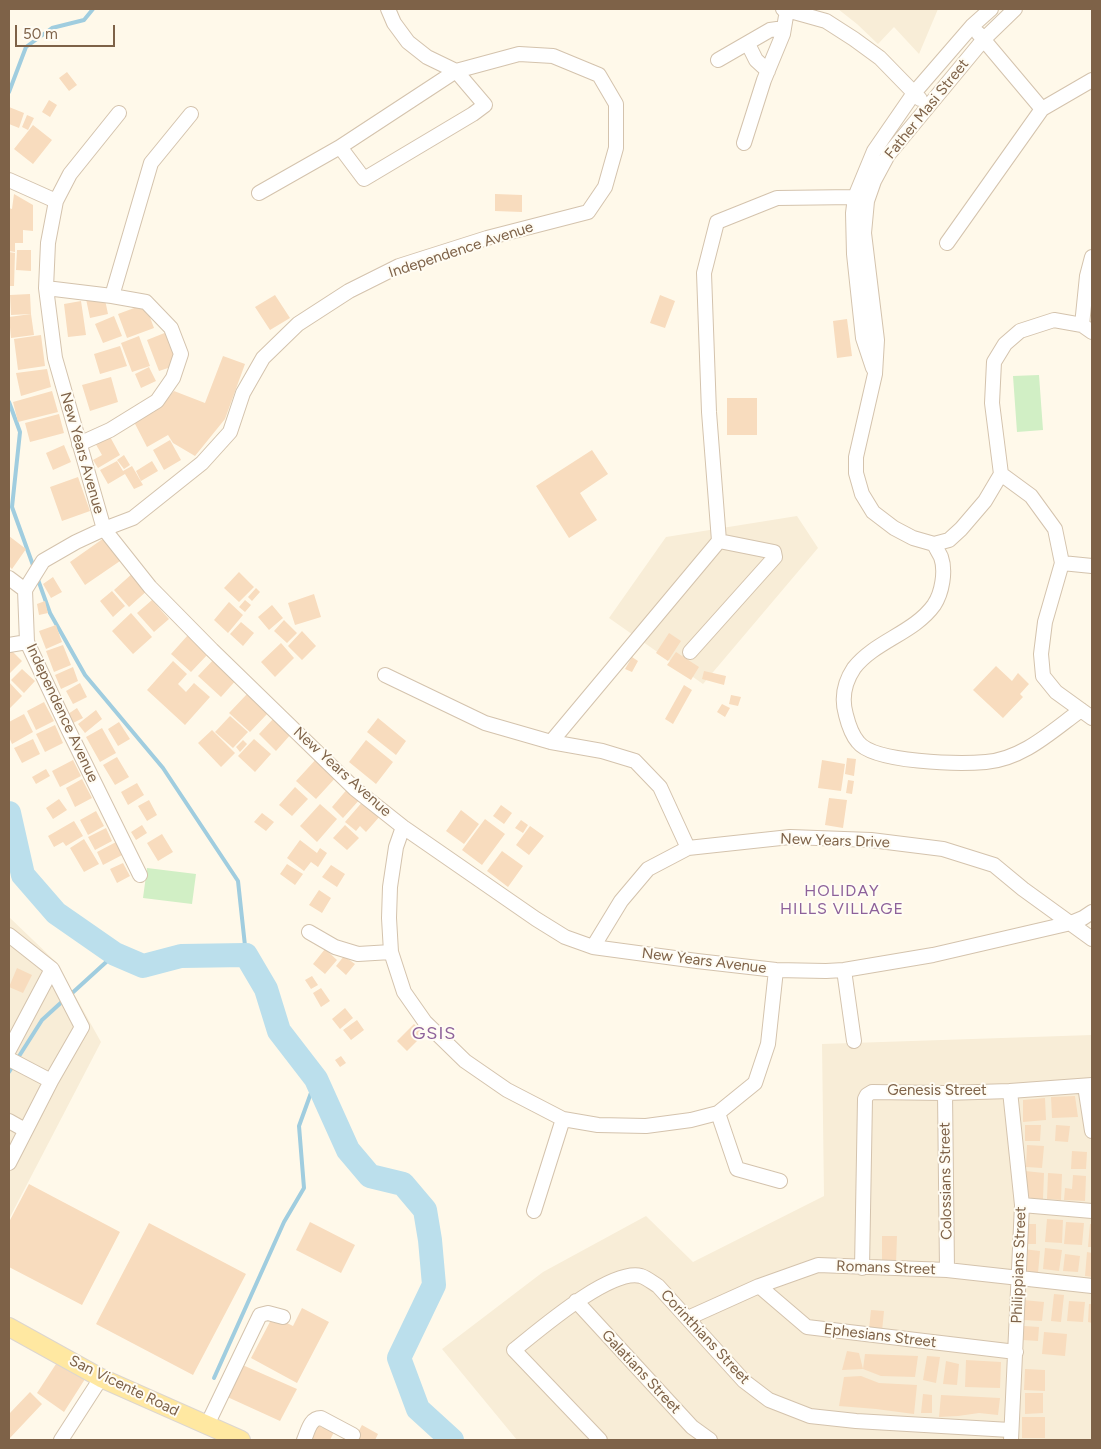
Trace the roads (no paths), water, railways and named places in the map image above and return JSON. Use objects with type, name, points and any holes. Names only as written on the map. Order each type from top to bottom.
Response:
[{"type":"main road","name":"San Vicente Road","points":[[9,1327],[101,1378],[241,1440]]},
{"type":"street","points":[[340,147],[364,179],[485,105],[456,70],[427,57],[408,42],[394,23],[388,9]]},
{"type":"street","points":[[744,143],[783,32],[785,9],[826,21],[854,39],[880,58],[928,106]]},
{"type":"street","name":"Father Masi Street","points":[[934,544],[913,538],[894,528],[873,512],[862,494],[856,473],[856,456],[875,374],[877,340],[861,199],[874,151],[914,94],[972,26],[991,9]]},
{"type":"street","name":"Father Masi Street","points":[[861,199],[874,181],[888,155],[984,39],[1015,9]]},
{"type":"street","points":[[972,26],[1042,109]]},
{"type":"street","points":[[718,60],[770,30],[783,32]]},
{"type":"street","points":[[748,44],[756,60],[768,71]]},
{"type":"street","name":"Independence Avenue","points":[[140,875],[68,729],[28,642],[26,588],[43,561],[76,542],[133,518],[202,463],[230,432],[243,393],[263,358],[298,324],[349,291],[399,266],[487,238],[588,212],[605,187],[616,148],[616,104],[599,75],[553,56],[519,54],[456,70],[340,147],[258,193]]},
{"type":"street","points":[[946,243],[1042,109],[1092,80]]},
{"type":"street","name":"New Years Avenue","points":[[119,113],[70,174],[56,201],[48,243],[46,288],[55,358],[104,529],[150,587],[355,789],[402,827],[536,919],[565,936],[593,947],[698,962],[776,970],[844,970],[932,955],[1071,923],[1092,912]]},
{"type":"street","points":[[112,296],[151,162],[192,114]]},
{"type":"street","points":[[9,180],[56,201]]},
{"type":"street","points":[[551,742],[720,540],[709,412],[704,273],[717,222],[777,198],[861,199]]},
{"type":"street","points":[[1001,474],[1031,496],[1055,529],[1062,563],[1045,622],[1041,654],[1043,676],[1056,692],[1087,714],[1022,752],[994,761],[964,764],[890,757],[873,752],[858,743],[848,721],[842,703],[844,686],[854,668],[870,652],[925,616],[935,603],[943,571],[941,558],[934,544],[949,540],[961,529],[985,501],[1001,474],[992,403],[994,362],[1005,344],[1020,331],[1054,320],[1087,328],[1087,276],[1092,257]]},
{"type":"street","points":[[46,288],[146,302],[171,328],[181,354],[173,378],[157,401],[110,430],[79,444]]},
{"type":"street","points":[[690,652],[775,557],[774,552],[720,540]]},
{"type":"street","points":[[1062,563],[1092,566]]},
{"type":"street","points":[[9,578],[26,588]]},
{"type":"street","points":[[9,645],[28,642]]},
{"type":"street","points":[[385,675],[485,723],[551,742],[602,751],[635,761],[660,787],[688,848]]},
{"type":"street","points":[[402,827],[396,848],[390,888],[389,918],[391,952],[404,992],[425,1022],[465,1060],[500,1085],[563,1119],[598,1124],[646,1126],[690,1120],[718,1113],[755,1083],[768,1044],[776,970]]},
{"type":"street","name":"New Years Drive","points":[[593,947],[621,901],[648,869],[688,848],[790,837],[871,840],[943,849],[994,865],[1024,890],[1092,939]]},
{"type":"street","points":[[309,932],[335,947],[358,954],[391,952]]},
{"type":"street","points":[[9,935],[52,969],[82,1027],[51,1081],[9,1163]]},
{"type":"street","points":[[9,1050],[52,969]]},
{"type":"street","points":[[844,970],[854,1041]]},
{"type":"street","points":[[9,1059],[51,1081]]},
{"type":"street","points":[[1089,1085],[1092,1131]]},
{"type":"street","name":"Genesis Street","points":[[862,1268],[865,1099],[867,1095],[872,1092],[945,1093],[1089,1085]]},
{"type":"street","name":"Philippians Street","points":[[1010,1090],[1022,1205],[1011,1435]]},
{"type":"street","name":"Colossians Street","points":[[945,1093],[947,1270]]},
{"type":"street","points":[[718,1113],[737,1169],[780,1182]]},
{"type":"street","points":[[534,1211],[563,1119]]},
{"type":"street","points":[[9,1121],[26,1130]]},
{"type":"street","points":[[1022,1205],[1092,1211]]},
{"type":"street","name":"Romans Street","points":[[688,1318],[760,1286],[818,1265],[947,1270],[1092,1286]]},
{"type":"street","name":"Corinthians Street","points":[[600,1440],[514,1350],[576,1301],[624,1276],[642,1276],[658,1286],[744,1381],[768,1400],[810,1416],[1011,1435]]},
{"type":"street","name":"Ephesians Street","points":[[760,1286],[807,1327],[1016,1352]]},
{"type":"street","name":"Galatians Street","points":[[576,1301],[692,1428],[710,1440]]},
{"type":"street","points":[[208,1425],[260,1315],[268,1313],[283,1317]]},
{"type":"street","points":[[61,1440],[101,1378]]},
{"type":"street","points":[[304,1440],[312,1421],[317,1418],[322,1418],[353,1436]]},
{"type":"waterway","points":[[9,92],[26,47],[52,28],[84,20],[93,9]]},
{"type":"waterway","points":[[9,402],[20,432],[12,507],[34,568]]},
{"type":"waterway","points":[[37,577],[50,613],[85,675],[163,768],[238,881],[246,955]]},
{"type":"waterway","points":[[9,813],[23,875],[56,913],[115,954],[143,966],[181,956],[246,955],[266,989],[279,1031],[316,1079],[348,1150],[370,1176],[403,1184],[425,1210],[434,1285],[399,1358],[418,1409],[452,1440]]},
{"type":"waterway","points":[[70,995],[115,954]]},
{"type":"waterway","points":[[9,1072],[42,1020],[65,999]]},
{"type":"waterway","points":[[214,1378],[284,1222],[304,1188],[299,1126],[316,1079]]},
{"type":"district","name":"HOLIDAY HILLS VILLAGE","points":[[842,900]]},
{"type":"district","name":"GSIS","points":[[434,1034]]}]
